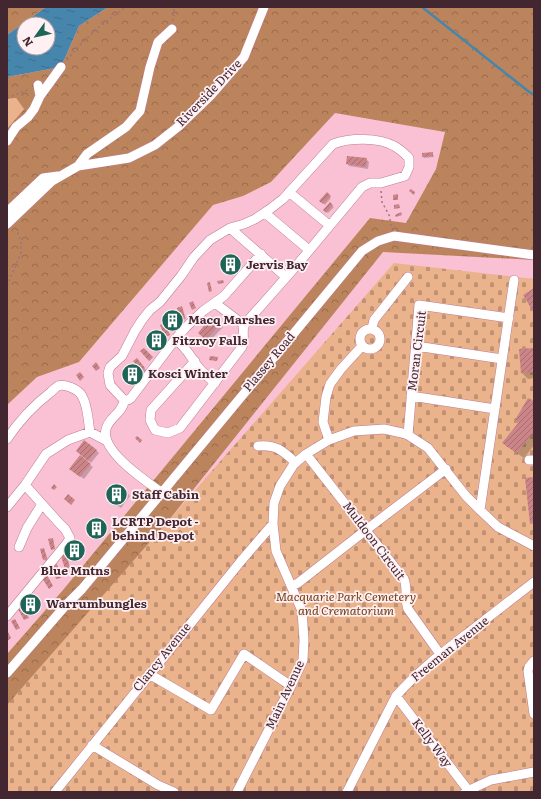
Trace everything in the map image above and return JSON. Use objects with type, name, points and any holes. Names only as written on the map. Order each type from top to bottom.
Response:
[{"type":"street","name":"Riverside Drive","points":[[9,213],[52,182],[78,166],[129,158],[155,145],[179,126],[211,95],[244,57],[264,7]]},
{"type":"street","points":[[78,166],[87,154],[126,128],[140,111],[150,66],[158,42],[172,29]]},
{"type":"street","points":[[7,141],[16,127],[28,117],[34,109],[40,96],[61,67]]},
{"type":"street","points":[[38,85],[40,96]]},
{"type":"street","points":[[107,441],[106,430],[109,423],[124,405],[124,400],[110,385],[108,373],[110,367],[122,356],[142,320],[150,310],[160,302],[198,252],[210,240],[230,228],[244,224],[265,213],[289,192],[333,144],[348,140],[379,141],[393,145],[409,158],[409,167],[404,176],[381,183],[370,183],[362,187],[244,325],[243,331],[245,339],[242,347],[180,428],[174,432],[168,433],[155,430],[150,420],[152,410],[195,361]]},
{"type":"street","points":[[289,192],[330,225]]},
{"type":"street","points":[[265,213],[309,250]]},
{"type":"street","points":[[230,228],[286,277]]},
{"type":"street","name":"Plassey Road","points":[[7,673],[62,608],[82,589],[362,251],[378,241],[394,236],[534,255]]},
{"type":"street","points":[[124,400],[131,398],[175,339],[203,310],[224,296],[260,254]]},
{"type":"street","points":[[372,328],[374,320],[408,277]]},
{"type":"street","points":[[480,510],[514,280]]},
{"type":"street","points":[[215,303],[244,325]]},
{"type":"street","name":"Moran Circuit","points":[[408,435],[419,306],[509,318]]},
{"type":"street","points":[[372,328],[377,331],[380,342],[377,346],[373,349],[367,349],[362,346],[359,341],[360,335],[364,330],[372,328]]},
{"type":"street","points":[[175,339],[191,355],[204,373],[215,383]]},
{"type":"street","points":[[329,440],[323,422],[326,397],[330,384],[341,369],[362,346]]},
{"type":"street","points":[[416,346],[502,359]]},
{"type":"street","points":[[7,439],[16,426],[40,400],[59,386],[64,385],[82,395],[85,402],[90,432]]},
{"type":"street","points":[[411,396],[495,409]]},
{"type":"street","name":"Main Avenue","points":[[237,792],[303,660],[304,640],[302,612],[276,551],[273,524],[274,503],[280,486],[296,463],[306,454],[329,440],[354,431],[384,429],[408,435],[428,448],[466,496],[498,526],[534,546]]},
{"type":"street","points":[[7,507],[25,485],[46,454],[68,440],[90,432],[107,441],[117,456],[124,463],[162,492]]},
{"type":"street","points":[[258,446],[269,445],[277,448],[296,463]]},
{"type":"street","name":"Muldoon Circuit","points":[[306,454],[404,578],[406,584],[406,605],[440,654]]},
{"type":"street","points":[[292,586],[298,584],[446,469]]},
{"type":"street","points":[[7,616],[70,538],[65,529],[25,485]]},
{"type":"street","points":[[19,547],[42,504]]},
{"type":"street","name":"Clancy Avenue","points":[[54,792],[236,567],[273,524]]},
{"type":"street","name":"Freeman Avenue","points":[[347,792],[396,696],[418,673],[440,654],[534,582]]},
{"type":"street","points":[[149,674],[211,710],[244,654],[291,686]]},
{"type":"street","points":[[534,661],[529,667],[528,671],[534,714]]},
{"type":"street","name":"Kelly Way","points":[[396,696],[466,791]]},
{"type":"street","points":[[92,745],[157,788],[174,792]]},
{"type":"street","points":[[466,791],[491,780],[534,772]]},
{"type":"path","points":[[61,67],[74,51],[106,20],[126,7]]},
{"type":"path","points":[[172,29],[174,7]]},
{"type":"path","points":[[7,98],[38,85]]},
{"type":"path","points":[[381,183],[382,202],[389,215],[391,226]]},
{"type":"path","points":[[7,286],[22,252],[21,242],[9,213]]},
{"type":"green space","points":[[7,7],[46,7],[33,16],[16,16],[16,29],[7,35]]},
{"type":"green space","points":[[108,7],[534,7],[534,260],[383,252],[7,723],[7,654],[63,590],[370,218],[406,223],[436,169],[445,132],[335,113],[271,182],[243,196],[213,205],[79,362],[37,377],[7,405],[7,129],[24,109],[16,98],[7,99],[7,77],[61,67],[79,26]]},
{"type":"green space","points":[[16,98],[24,109],[7,129],[7,99]]},
{"type":"green space","name":"Macquarie Park Cemetery and Crematorium","points":[[394,263],[534,279],[534,792],[7,792],[7,705]]},
{"type":"water","points":[[46,7],[108,7],[79,26],[61,67],[7,77],[7,35],[16,29],[16,56],[56,56],[56,16],[33,16]]},
{"type":"building","points":[[433,152],[433,156],[422,157],[422,153]]},
{"type":"building","points":[[347,156],[367,158],[366,167],[346,164]]},
{"type":"building","points":[[411,189],[415,192],[414,195],[409,191]]},
{"type":"building","points":[[327,192],[331,196],[323,204],[319,201]]},
{"type":"building","points":[[398,194],[398,200],[393,200],[393,195]]},
{"type":"building","points":[[330,202],[333,205],[326,213],[323,210]]},
{"type":"building","points":[[399,204],[400,208],[394,209],[394,205]]},
{"type":"building","points":[[401,212],[402,215],[396,217],[395,215]]},
{"type":"building","name":"Jervis Bay","points":[[232,259],[235,271],[230,272],[227,260]]},
{"type":"building","points":[[223,280],[224,283],[218,284],[217,281]]},
{"type":"building","points":[[210,282],[212,291],[209,292],[207,283]]},
{"type":"building","points":[[534,288],[534,313],[523,295]]},
{"type":"building","points":[[193,301],[196,308],[192,310],[189,303]]},
{"type":"building","points":[[182,306],[185,318],[180,319],[177,308]]},
{"type":"building","name":"Macq Marshes","points":[[172,313],[177,326],[171,328],[167,315]]},
{"type":"building","points":[[212,316],[221,323],[206,340],[198,333]]},
{"type":"building","points":[[165,323],[170,335],[165,337],[160,325]]},
{"type":"building","name":"Fitzroy Falls","points":[[156,334],[162,346],[157,348],[152,336]]},
{"type":"building","points":[[144,348],[153,357],[149,361],[140,351]]},
{"type":"building","points":[[534,348],[534,372],[521,373],[519,349]]},
{"type":"building","points":[[210,356],[218,357],[217,361],[209,360]]},
{"type":"building","points":[[137,358],[145,368],[141,371],[133,361]]},
{"type":"building","points":[[96,362],[100,368],[96,371],[92,366]]},
{"type":"building","name":"Kosci Winter","points":[[130,367],[138,378],[134,382],[125,371]]},
{"type":"building","points":[[80,372],[84,377],[80,381],[76,375]]},
{"type":"building","points":[[528,398],[534,401],[534,432],[517,453],[502,443],[519,422],[515,420]]},
{"type":"building","points":[[137,436],[142,440],[140,443],[135,438]]},
{"type":"building","points":[[84,440],[97,450],[88,461],[76,451]]},
{"type":"building","points":[[80,455],[91,464],[80,477],[69,469]]},
{"type":"building","points":[[534,477],[534,523],[530,524],[525,478]]},
{"type":"building","points":[[54,484],[57,487],[54,490],[51,488]]},
{"type":"building","name":"Staff Cabin","points":[[116,484],[128,493],[118,506],[106,498]]},
{"type":"building","points":[[68,494],[75,500],[71,505],[64,499]]},
{"type":"building","name":"LCRTP Depot - behind Depot","points":[[98,519],[105,525],[95,538],[88,532]]},
{"type":"building","points":[[53,538],[55,549],[51,550],[48,539]]},
{"type":"building","name":"Blue Mntns","points":[[74,543],[81,554],[77,557],[70,545]]},
{"type":"building","points":[[44,548],[47,559],[43,560],[40,549]]},
{"type":"building","points":[[66,554],[70,567],[65,569],[61,556]]},
{"type":"building","points":[[57,564],[61,578],[56,579],[52,566]]},
{"type":"building","points":[[47,575],[53,586],[49,589],[42,578]]},
{"type":"building","name":"Warrumbungles","points":[[31,597],[37,609],[32,611],[26,599]]},
{"type":"building","points":[[23,607],[29,618],[24,620],[18,609]]},
{"type":"building","points":[[15,619],[20,628],[16,630],[11,621]]},
{"type":"building","points":[[7,630],[11,638],[7,641]]},
{"type":"waterway","points":[[422,7],[534,95]]},
{"type":"place","name":"Jervis Bay","points":[[231,265]]},
{"type":"place","name":"Macq Marshes","points":[[172,320]]},
{"type":"place","name":"Fitzroy Falls","points":[[157,341]]},
{"type":"place","name":"Kosci Winter","points":[[132,374]]},
{"type":"place","name":"Staff Cabin","points":[[117,495]]},
{"type":"place","name":"LCRTP Depot - behind Depot","points":[[96,529]]},
{"type":"place","name":"Blue Mntns","points":[[75,550]]},
{"type":"place","name":"Warrumbungles","points":[[31,604]]}]
